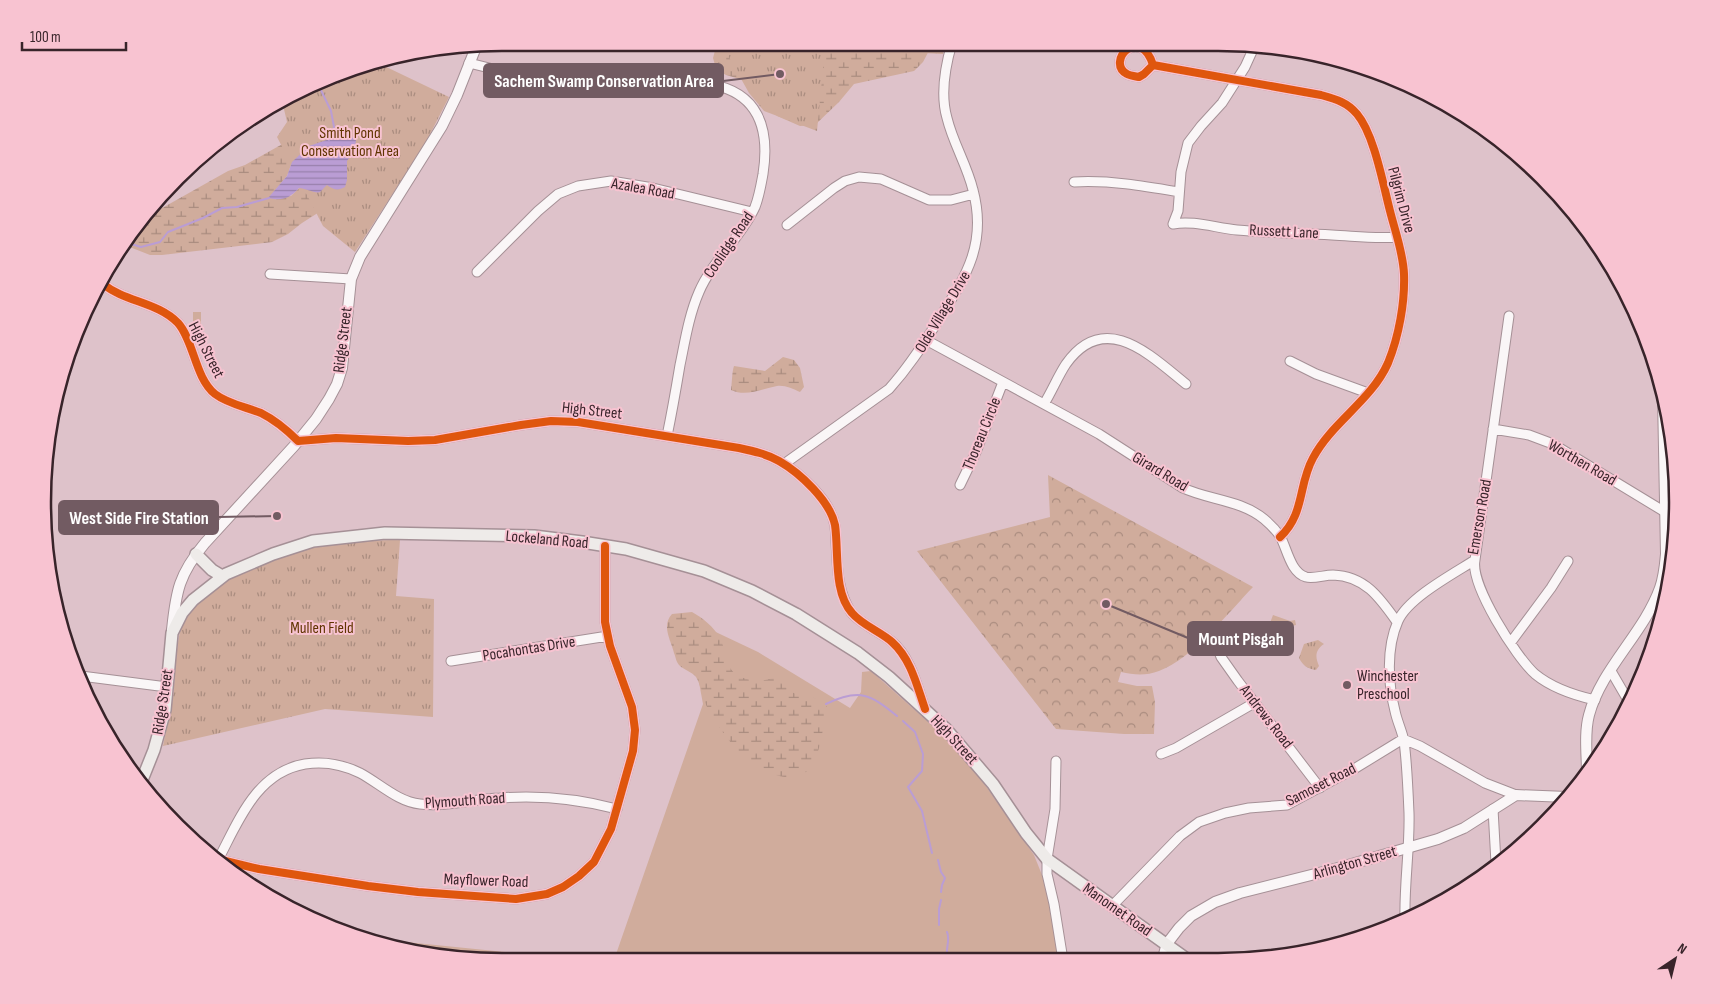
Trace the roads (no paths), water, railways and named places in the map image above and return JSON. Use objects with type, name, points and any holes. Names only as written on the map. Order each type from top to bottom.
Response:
[{"type":"main road","name":"Lockeland Road","points":[[172,633],[182,614],[193,600],[222,576],[273,554],[313,541],[385,533],[534,536],[626,549],[704,571],[752,591],[796,614],[858,652],[925,709]]},
{"type":"main road","points":[[196,554],[212,570],[222,576]]},
{"type":"main road","name":"Ridge Street","points":[[144,775],[154,750],[165,710],[172,633]]},
{"type":"main road","name":"High Street","points":[[925,709],[956,740],[993,784],[1026,833],[1047,859]]},
{"type":"main road","name":"Manomet Road","points":[[1047,859],[1178,953]]},
{"type":"street","name":"Olde Village Drive","points":[[784,464],[889,388],[912,362],[958,290],[970,267],[976,245],[978,226],[974,194],[947,119],[943,97],[951,51]]},
{"type":"street","name":"Ridge Street","points":[[172,633],[176,593],[180,581],[196,554],[298,441],[316,419],[337,384],[343,361],[351,279],[364,249],[442,126],[474,52]]},
{"type":"street","points":[[1074,182],[1115,182],[1180,192],[1181,172],[1188,144],[1222,103],[1245,68],[1252,52]]},
{"type":"street","name":"Coolidge Road","points":[[470,63],[549,80],[599,83],[645,79],[712,84],[740,95],[749,103],[762,124],[766,140],[761,186],[752,212],[742,230],[710,273],[699,292],[686,334],[668,436]]},
{"type":"street","name":"Pilgrim Drive","points":[[1153,65],[1336,99],[1346,104],[1357,114],[1370,138],[1397,237],[1404,273],[1402,305],[1389,361],[1381,376],[1368,393],[1316,452],[1310,463],[1296,515],[1291,526],[1280,537]]},
{"type":"street","points":[[787,225],[834,188],[845,181],[859,177],[881,179],[929,200],[951,200],[974,194]]},
{"type":"street","name":"Azalea Road","points":[[477,272],[538,211],[558,194],[578,186],[611,181],[653,188],[752,212]]},
{"type":"street","name":"Russett Lane","points":[[1180,192],[1178,211],[1173,224],[1184,223],[1286,234],[1370,238],[1397,237]]},
{"type":"street","points":[[270,274],[351,279]]},
{"type":"street","name":"High Street","points":[[107,287],[115,292],[161,311],[176,322],[183,332],[207,385],[217,396],[263,414],[282,426],[298,441],[336,438],[408,441],[435,440],[504,427],[551,421],[578,422],[760,452],[784,464],[814,490],[826,505],[834,524],[838,574],[843,597],[852,614],[892,642],[902,654],[912,671],[925,709]]},
{"type":"street","name":"Emerson Road","points":[[1405,911],[1409,816],[1404,739],[1395,712],[1390,687],[1390,657],[1398,622],[1412,603],[1428,590],[1474,560],[1509,316]]},
{"type":"street","points":[[1044,404],[1071,358],[1083,348],[1097,341],[1114,339],[1133,344],[1186,384]]},
{"type":"street","name":"Girard Road","points":[[926,340],[1099,434],[1182,488],[1237,504],[1254,512],[1269,523],[1280,537],[1299,572],[1306,576],[1334,575],[1360,582],[1370,588],[1398,622]]},
{"type":"street","points":[[1290,361],[1368,393]]},
{"type":"street","name":"Thoreau Circle","points":[[960,485],[976,452],[1003,382]]},
{"type":"street","name":"Worthen Road","points":[[1493,429],[1529,435],[1553,444],[1665,512]]},
{"type":"street","points":[[1664,435],[1666,552]]},
{"type":"street","name":"Mayflower Road","points":[[230,861],[276,872],[418,892],[516,899],[533,897],[563,888],[579,876],[594,862],[612,829],[633,751],[634,719],[627,688],[610,646],[605,622],[605,546]]},
{"type":"street","points":[[1587,760],[1587,727],[1594,700],[1652,606],[1660,588],[1665,558]]},
{"type":"street","points":[[1474,560],[1477,578],[1492,615],[1526,664],[1536,674],[1557,688],[1594,700]]},
{"type":"street","points":[[1511,642],[1551,588],[1568,561]]},
{"type":"street","name":"Pocahontas Drive","points":[[450,661],[608,636]]},
{"type":"street","name":"Andrews Road","points":[[1216,644],[1221,657],[1254,703],[1320,788]]},
{"type":"street","points":[[1611,671],[1625,694]]},
{"type":"street","points":[[87,677],[167,687]]},
{"type":"street","points":[[1161,754],[1176,748],[1254,703]]},
{"type":"street","points":[[1404,739],[1485,783],[1516,796],[1559,797]]},
{"type":"street","name":"Samoset Road","points":[[1112,906],[1180,836],[1199,822],[1224,813],[1249,808],[1287,805],[1404,739]]},
{"type":"street","points":[[1056,761],[1055,809],[1047,859],[1047,874],[1062,953]]},
{"type":"street","name":"Plymouth Road","points":[[222,855],[253,797],[264,784],[279,772],[317,762],[337,764],[359,773],[402,798],[420,804],[500,798],[550,798],[595,803],[616,809]]},
{"type":"street","name":"Arlington Street","points":[[1164,953],[1166,945],[1191,916],[1215,902],[1240,893],[1331,870],[1438,839],[1464,828],[1516,796]]},
{"type":"street","points":[[1493,809],[1496,857]]},
{"type":"waterway","points":[[321,90],[331,111],[334,127],[329,140]]},
{"type":"waterway","points":[[132,244],[141,247],[160,242],[168,232],[222,208],[237,207],[269,198]]},
{"type":"waterway","points":[[826,704],[847,696],[864,696],[871,698],[897,716]]},
{"type":"waterway","points":[[903,721],[915,732],[923,754],[922,771],[908,787],[922,811],[932,853]]},
{"type":"waterway","points":[[938,860],[941,872],[945,878],[941,892]]},
{"type":"waterway","points":[[939,925],[941,900]]},
{"type":"waterway","points":[[947,932],[947,953]]},
{"type":"place","name":"Sachem Swamp Conservation Area","points":[[780,74]]},
{"type":"place","name":"West Side Fire Station","points":[[277,516]]},
{"type":"place","name":"Mount Pisgah","points":[[1106,604]]},
{"type":"place","name":"Winchester Preschool","points":[[1347,685]]},
{"type":"park label","name":"Smith Pond Conservation Area","points":[[350,142]]},
{"type":"park label","name":"Mullen Field","points":[[322,628]]}]
